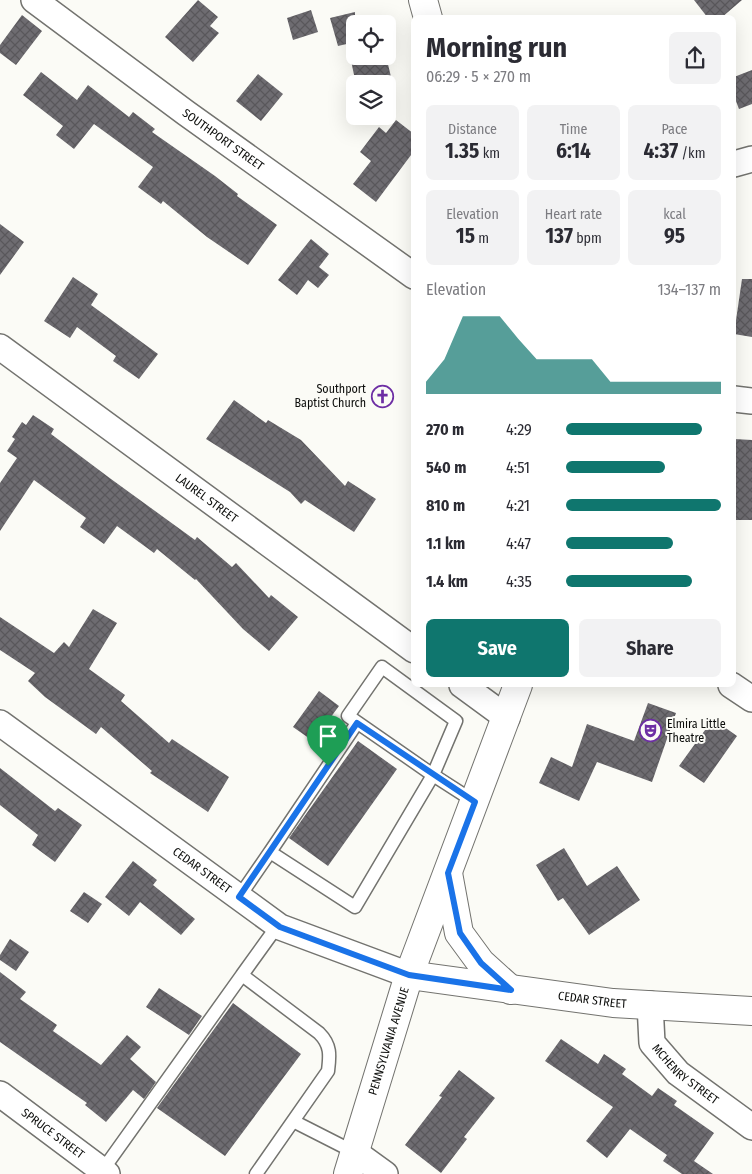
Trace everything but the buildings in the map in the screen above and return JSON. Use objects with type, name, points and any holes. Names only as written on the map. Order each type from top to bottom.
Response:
[{"type":"main road","points":[[423,0],[427,15]]},
{"type":"main road","name":"PENNSYLVANIA AVENUE","points":[[352,1163],[409,975],[517,687]]},
{"type":"main road","points":[[448,873],[460,933],[481,963],[511,990]]},
{"type":"main road","name":"CEDAR STREET","points":[[409,975],[613,1003],[752,1011]]},
{"type":"street","name":"SOUTHPORT STREET","points":[[34,0],[186,113],[411,274]]},
{"type":"street","points":[[736,163],[752,159]]},
{"type":"street","name":"LAUREL STREET","points":[[0,347],[411,648]]},
{"type":"street","points":[[736,399],[752,401]]},
{"type":"street","points":[[465,687],[507,718]]},
{"type":"street","points":[[734,687],[752,699]]},
{"type":"street","name":"CEDAR STREET","points":[[0,723],[278,925],[409,975]]},
{"type":"street","name":"MCHENRY STREET","points":[[650,1004],[652,1043],[678,1073],[752,1127]]},
{"type":"street","name":"SPRUCE STREET","points":[[0,1094],[105,1172]]},
{"type":"street","points":[[352,1163],[385,1174]]},
{"type":"lane","points":[[270,852],[355,907],[433,775],[456,721],[382,667],[348,716],[433,775],[475,802]]},
{"type":"lane","points":[[239,897],[357,723]]},
{"type":"lane","points":[[105,1172],[278,925]]},
{"type":"lane","points":[[242,975],[319,1032],[327,1041],[330,1053],[328,1071],[256,1174]]},
{"type":"lane","points":[[293,1121],[352,1163]]},
{"type":"place","name":"Southport Baptist Church","points":[[382,396]]},
{"type":"place","name":"Elmira Little Theatre","points":[[651,731]]},
{"type":"route","points":[[357,723],[475,802],[448,873],[460,933],[481,963],[511,990],[409,975],[280,927],[239,897],[328,766],[357,723]]}]
